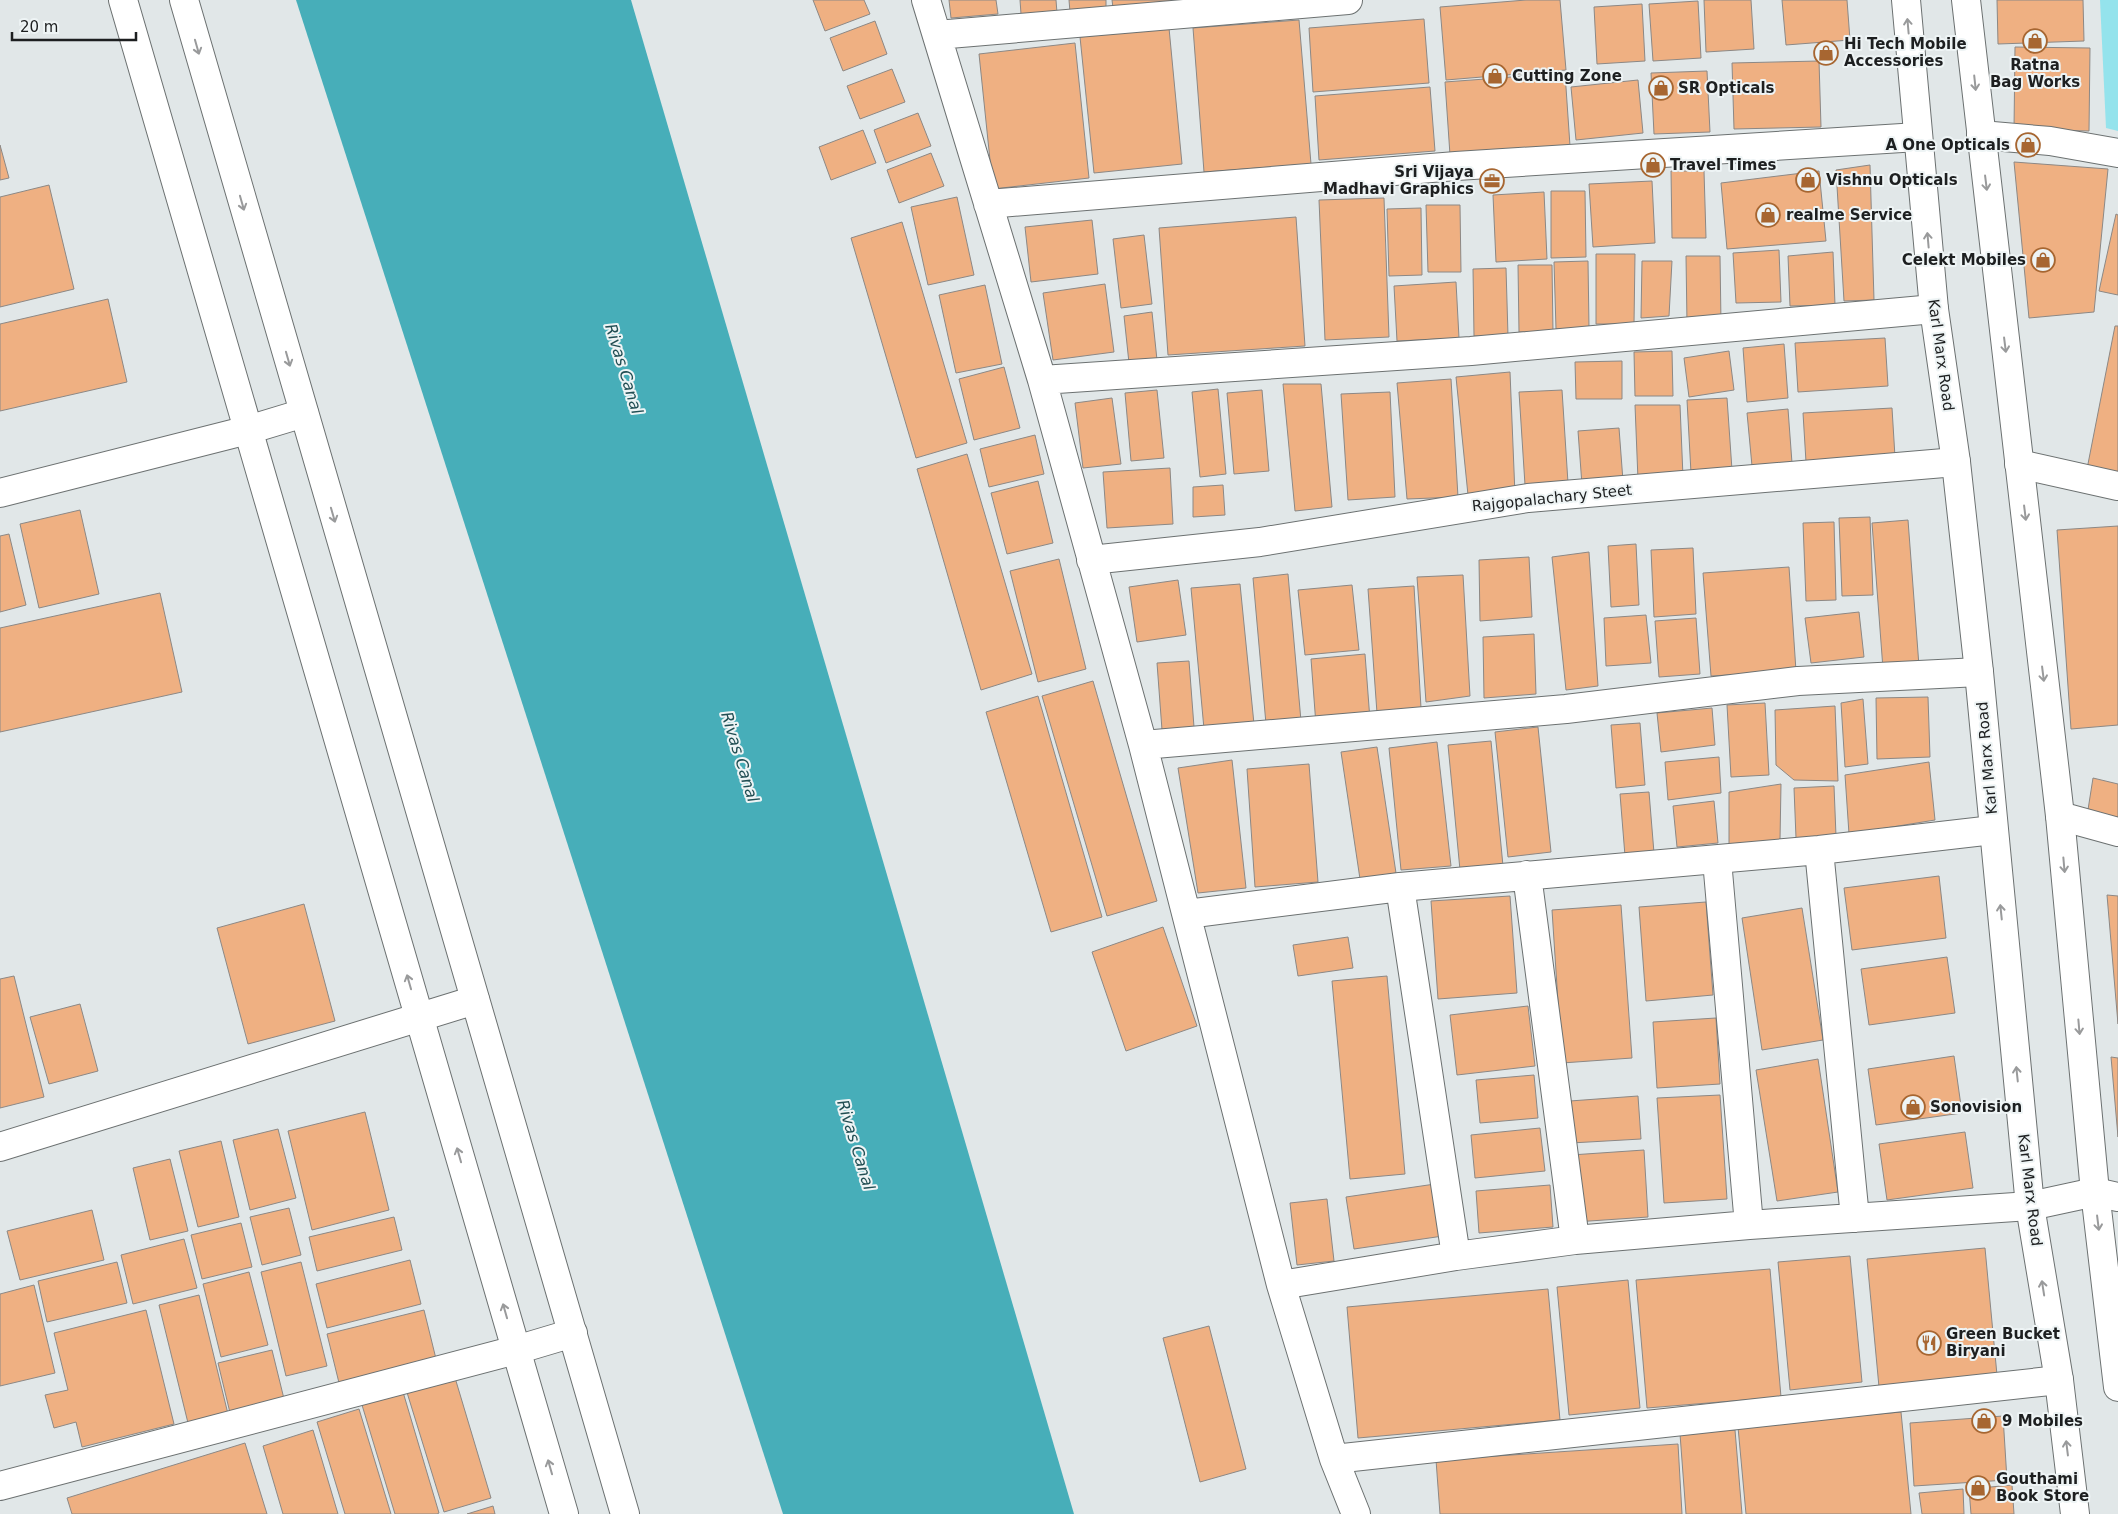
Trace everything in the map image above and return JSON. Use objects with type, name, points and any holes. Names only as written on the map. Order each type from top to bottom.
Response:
[{"type":"street","points":[[122,0],[564,1514]]},
{"type":"street","points":[[184,0],[625,1514]]},
{"type":"street","points":[[926,0],[1042,380],[1143,745],[1281,1285],[1334,1459],[1356,1514]]},
{"type":"street","points":[[937,35],[1348,0]]},
{"type":"street","name":"Karl Marx Road","points":[[1906,0],[1934,309],[1956,462],[1979,672],[2030,1206],[2059,1380],[2075,1514]]},
{"type":"street","points":[[1966,0],[2060,816],[2106,1195],[2118,1387]]},
{"type":"street","points":[[1981,135],[2050,141],[2118,153]]},
{"type":"street","points":[[988,204],[1456,166],[1918,137]]},
{"type":"street","points":[[1042,380],[1472,351],[1934,309]]},
{"type":"street","points":[[0,493],[248,430],[304,413]]},
{"type":"street","name":"Rajgopalachary Steet","points":[[1091,560],[1260,542],[1528,498],[1956,462]]},
{"type":"street","points":[[2019,464],[2118,486]]},
{"type":"street","points":[[1143,745],[1566,709],[1798,681],[1979,672]]},
{"type":"street","points":[[2060,816],[2118,832]]},
{"type":"street","points":[[1187,914],[1400,887],[1717,860],[1993,830]]},
{"type":"street","points":[[1819,850],[1855,1218]]},
{"type":"street","points":[[1717,860],[1748,1225]]},
{"type":"street","points":[[1527,875],[1574,1240]]},
{"type":"street","points":[[1400,887],[1456,1256]]},
{"type":"street","points":[[0,1147],[475,1000]]},
{"type":"street","points":[[1281,1285],[1456,1256],[1574,1240],[1748,1225],[2030,1206],[2106,1195]]},
{"type":"street","points":[[0,1486],[516,1350],[573,1333]]},
{"type":"street","points":[[1334,1459],[2059,1380]]},
{"type":"shaded area","points":[[2100,0],[2118,0],[2118,131],[2106,128]]},
{"type":"water","name":"Rivas Canal","points":[[296,0],[631,0],[1074,1514],[783,1514]]},
{"type":"building","points":[[813,0],[864,0],[870,14],[825,31]]},
{"type":"building","points":[[949,0],[996,0],[998,14],[951,18]]},
{"type":"building","points":[[1020,0],[1056,0],[1057,13],[1021,14]]},
{"type":"building","points":[[1069,0],[1106,0],[1106,11],[1070,12]]},
{"type":"building","points":[[1112,0],[1194,0],[1113,8]]},
{"type":"building","points":[[1526,0],[1560,0],[1566,70],[1446,80],[1440,7]]},
{"type":"building","points":[[1704,0],[1751,0],[1754,49],[1706,52]]},
{"type":"building","points":[[1782,0],[1847,0],[1850,40],[1786,45]]},
{"type":"building","points":[[1997,0],[2083,0],[2084,41],[1998,44]]},
{"type":"building","points":[[1698,1],[1701,58],[1653,61],[1649,4]]},
{"type":"building","points":[[1642,4],[1645,61],[1597,64],[1594,7]]},
{"type":"building","points":[[1424,19],[1429,83],[1313,92],[1309,28]]},
{"type":"building","points":[[1299,20],[1311,164],[1204,172],[1193,28]]},
{"type":"building","points":[[875,21],[887,54],[843,71],[830,38]]},
{"type":"building","points":[[1169,28],[1182,164],[1094,173],[1080,37]]},
{"type":"building","points":[[1075,43],[1089,178],[993,189],[979,54]]},
{"type":"building","points":[[2015,47],[2090,48],[2089,131],[2014,129]]},
{"type":"building","points":[[1819,61],[1821,127],[1734,129],[1732,63]]},
{"type":"building","points":[[892,69],[905,102],[860,119],[847,86]]},
{"type":"building","points":[[1707,71],[1710,132],[1654,134],[1651,73]]},
{"type":"building","points":[[1565,73],[1570,146],[1450,155],[1445,82]]},
{"type":"building","points":[[1638,80],[1643,133],[1576,140],[1571,87]]},
{"type":"building","points":[[1430,87],[1435,151],[1319,160],[1315,96]]},
{"type":"building","points":[[918,113],[931,146],[886,163],[874,130]]},
{"type":"building","points":[[863,130],[876,163],[831,180],[819,147]]},
{"type":"building","points":[[0,145],[9,178],[0,180]]},
{"type":"building","points":[[931,153],[944,186],[899,203],[887,170]]},
{"type":"building","points":[[2014,162],[2108,169],[2094,312],[2029,318]]},
{"type":"building","points":[[1870,165],[1874,300],[1844,301],[1836,170]]},
{"type":"building","points":[[1671,171],[1704,171],[1706,238],[1672,238]]},
{"type":"building","points":[[1819,171],[1826,241],[1727,249],[1721,183]]},
{"type":"building","points":[[1652,181],[1655,243],[1593,247],[1589,184]]},
{"type":"building","points":[[49,185],[74,289],[0,307],[0,197]]},
{"type":"building","points":[[1551,191],[1585,191],[1586,257],[1551,258]]},
{"type":"building","points":[[1544,192],[1547,259],[1496,262],[1493,195]]},
{"type":"building","points":[[957,197],[974,275],[928,285],[911,207]]},
{"type":"building","points":[[1384,198],[1389,337],[1325,340],[1319,200]]},
{"type":"building","points":[[1426,205],[1460,205],[1461,272],[1428,272]]},
{"type":"building","points":[[1421,208],[1422,275],[1389,276],[1387,209]]},
{"type":"building","points":[[2116,214],[2118,215],[2118,295],[2099,291]]},
{"type":"building","points":[[1296,217],[1305,346],[1168,355],[1159,228]]},
{"type":"building","points":[[1092,220],[1098,274],[1031,282],[1025,227]]},
{"type":"building","points":[[902,222],[967,443],[916,458],[851,238]]},
{"type":"building","points":[[1144,235],[1152,304],[1121,308],[1113,239]]},
{"type":"building","points":[[1779,250],[1781,302],[1736,303],[1733,253]]},
{"type":"building","points":[[1833,252],[1835,305],[1790,306],[1788,256]]},
{"type":"building","points":[[1596,254],[1635,254],[1634,324],[1596,324]]},
{"type":"building","points":[[1686,256],[1720,256],[1721,323],[1687,324]]},
{"type":"building","points":[[1588,261],[1589,328],[1556,329],[1554,262]]},
{"type":"building","points":[[1642,261],[1672,261],[1669,316],[1641,318]]},
{"type":"building","points":[[1518,265],[1552,265],[1553,332],[1519,332]]},
{"type":"building","points":[[1506,268],[1508,336],[1474,336],[1473,269]]},
{"type":"building","points":[[1456,282],[1459,338],[1397,341],[1394,286]]},
{"type":"building","points":[[1105,284],[1114,352],[1053,360],[1043,293]]},
{"type":"building","points":[[985,285],[1002,364],[956,373],[939,295]]},
{"type":"building","points":[[108,299],[127,382],[0,411],[0,324]]},
{"type":"building","points":[[1152,312],[1157,360],[1129,363],[1124,316]]},
{"type":"building","points":[[2115,326],[2118,326],[2118,476],[2087,469]]},
{"type":"building","points":[[1885,338],[1888,386],[1798,392],[1795,343]]},
{"type":"building","points":[[1784,344],[1788,398],[1747,402],[1743,348]]},
{"type":"building","points":[[1672,351],[1673,396],[1635,396],[1634,352]]},
{"type":"building","points":[[1729,351],[1734,390],[1689,397],[1684,358]]},
{"type":"building","points":[[1622,361],[1622,399],[1576,399],[1575,362]]},
{"type":"building","points":[[1004,367],[1020,428],[974,440],[959,379]]},
{"type":"building","points":[[1510,372],[1515,495],[1468,495],[1456,377]]},
{"type":"building","points":[[1451,379],[1458,497],[1407,499],[1397,383]]},
{"type":"building","points":[[1283,384],[1321,384],[1332,507],[1295,511]]},
{"type":"building","points":[[1218,389],[1226,474],[1200,477],[1192,392]]},
{"type":"building","points":[[1157,390],[1164,458],[1131,461],[1125,393]]},
{"type":"building","points":[[1262,390],[1269,471],[1234,474],[1227,393]]},
{"type":"building","points":[[1562,390],[1568,483],[1525,485],[1519,392]]},
{"type":"building","points":[[1390,392],[1395,497],[1348,500],[1341,394]]},
{"type":"building","points":[[1112,398],[1121,464],[1083,468],[1075,403]]},
{"type":"building","points":[[1727,398],[1732,470],[1691,473],[1687,400]]},
{"type":"building","points":[[1635,405],[1680,405],[1683,477],[1638,480]]},
{"type":"building","points":[[1892,408],[1895,457],[1806,462],[1803,413]]},
{"type":"building","points":[[1788,409],[1792,463],[1752,466],[1747,413]]},
{"type":"building","points":[[1619,428],[1623,481],[1582,485],[1578,431]]},
{"type":"building","points":[[1035,435],[1044,474],[989,487],[980,449]]},
{"type":"building","points":[[967,454],[1032,674],[981,690],[917,469]]},
{"type":"building","points":[[1170,468],[1173,524],[1107,528],[1103,472]]},
{"type":"building","points":[[1038,481],[1053,543],[1007,554],[991,493]]},
{"type":"building","points":[[1223,485],[1225,515],[1193,517],[1193,487]]},
{"type":"building","points":[[80,510],[99,594],[39,608],[20,524]]},
{"type":"building","points":[[1870,517],[1873,595],[1842,596],[1839,518]]},
{"type":"building","points":[[1908,520],[1919,666],[1883,669],[1872,523]]},
{"type":"building","points":[[1834,522],[1836,600],[1806,601],[1803,523]]},
{"type":"building","points":[[2118,526],[2118,725],[2071,729],[2057,530]]},
{"type":"building","points":[[9,534],[26,605],[0,612],[0,536]]},
{"type":"building","points":[[1636,544],[1639,605],[1611,607],[1608,546]]},
{"type":"building","points":[[1693,548],[1696,614],[1654,617],[1651,550]]},
{"type":"building","points":[[1589,552],[1598,686],[1566,690],[1552,557]]},
{"type":"building","points":[[1529,557],[1532,617],[1480,621],[1479,560]]},
{"type":"building","points":[[1059,559],[1086,669],[1038,682],[1010,571]]},
{"type":"building","points":[[1789,567],[1796,671],[1711,676],[1703,573]]},
{"type":"building","points":[[1288,574],[1301,721],[1266,724],[1253,578]]},
{"type":"building","points":[[1463,575],[1470,696],[1426,702],[1417,577]]},
{"type":"building","points":[[1178,580],[1186,635],[1137,642],[1129,587]]},
{"type":"building","points":[[1240,584],[1254,724],[1204,729],[1191,588]]},
{"type":"building","points":[[1352,585],[1359,650],[1305,655],[1298,590]]},
{"type":"building","points":[[1414,586],[1421,708],[1377,713],[1368,589]]},
{"type":"building","points":[[160,593],[182,692],[0,732],[0,628]]},
{"type":"building","points":[[1859,612],[1864,657],[1811,663],[1805,618]]},
{"type":"building","points":[[1646,615],[1651,663],[1606,666],[1604,618]]},
{"type":"building","points":[[1696,618],[1700,674],[1659,677],[1655,621]]},
{"type":"building","points":[[1534,634],[1536,694],[1484,698],[1483,637]]},
{"type":"building","points":[[1365,654],[1370,720],[1316,725],[1311,659]]},
{"type":"building","points":[[1189,661],[1194,727],[1162,730],[1157,663]]},
{"type":"building","points":[[1093,681],[1157,901],[1107,916],[1042,696]]},
{"type":"building","points":[[1038,696],[1102,917],[1051,932],[986,712]]},
{"type":"building","points":[[1928,697],[1930,757],[1877,759],[1876,698]]},
{"type":"building","points":[[1863,699],[1868,764],[1845,767],[1841,703]]},
{"type":"building","points":[[1765,703],[1769,775],[1731,777],[1727,705]]},
{"type":"building","points":[[1835,706],[1838,781],[1794,780],[1776,765],[1775,710]]},
{"type":"building","points":[[1712,708],[1715,745],[1661,752],[1657,713]]},
{"type":"building","points":[[1640,723],[1645,785],[1616,788],[1611,725]]},
{"type":"building","points":[[1538,727],[1551,852],[1508,857],[1495,732]]},
{"type":"building","points":[[1491,741],[1503,866],[1460,870],[1448,745]]},
{"type":"building","points":[[1437,742],[1451,866],[1401,870],[1389,748]]},
{"type":"building","points":[[1377,747],[1396,873],[1360,879],[1341,752]]},
{"type":"building","points":[[1719,757],[1721,793],[1668,800],[1665,762]]},
{"type":"building","points":[[1232,760],[1246,888],[1198,893],[1178,768]]},
{"type":"building","points":[[1929,762],[1935,820],[1849,834],[1845,775]]},
{"type":"building","points":[[1309,764],[1318,882],[1255,887],[1247,769]]},
{"type":"building","points":[[2093,778],[2118,784],[2118,823],[2087,816]]},
{"type":"building","points":[[1781,784],[1780,840],[1729,844],[1729,792]]},
{"type":"building","points":[[1834,786],[1836,836],[1796,838],[1794,788]]},
{"type":"building","points":[[1649,792],[1654,853],[1625,856],[1620,794]]},
{"type":"building","points":[[1714,801],[1718,843],[1677,847],[1673,806]]},
{"type":"building","points":[[1939,876],[1946,938],[1852,950],[1844,888]]},
{"type":"building","points":[[2107,895],[2118,896],[2118,1024]]},
{"type":"building","points":[[1510,896],[1517,993],[1438,999],[1431,901]]},
{"type":"building","points":[[1706,902],[1713,995],[1646,1001],[1639,907]]},
{"type":"building","points":[[304,904],[335,1021],[248,1044],[217,928]]},
{"type":"building","points":[[1621,905],[1632,1058],[1562,1063],[1552,910]]},
{"type":"building","points":[[1802,908],[1823,1040],[1762,1050],[1742,918]]},
{"type":"building","points":[[1163,927],[1197,1026],[1126,1051],[1092,952]]},
{"type":"building","points":[[1348,937],[1353,968],[1298,976],[1293,945]]},
{"type":"building","points":[[1947,957],[1955,1013],[1869,1025],[1861,969]]},
{"type":"building","points":[[14,976],[44,1097],[0,1108],[0,979]]},
{"type":"building","points":[[1387,976],[1405,1174],[1350,1179],[1332,981]]},
{"type":"building","points":[[80,1004],[98,1071],[49,1084],[30,1017]]},
{"type":"building","points":[[1528,1006],[1535,1066],[1457,1075],[1450,1015]]},
{"type":"building","points":[[1716,1018],[1720,1084],[1657,1088],[1653,1022]]},
{"type":"building","points":[[1954,1056],[1962,1113],[1876,1125],[1868,1069]]},
{"type":"building","points":[[2111,1057],[2118,1058],[2118,1137]]},
{"type":"building","points":[[1818,1059],[1838,1192],[1777,1201],[1756,1070]]},
{"type":"building","points":[[1534,1075],[1538,1118],[1480,1123],[1476,1080]]},
{"type":"building","points":[[1720,1095],[1727,1199],[1664,1203],[1657,1098]]},
{"type":"building","points":[[1638,1096],[1641,1139],[1571,1143],[1570,1101]]},
{"type":"building","points":[[365,1112],[389,1210],[312,1230],[288,1131]]},
{"type":"building","points":[[1540,1128],[1545,1171],[1475,1178],[1471,1135]]},
{"type":"building","points":[[278,1129],[296,1198],[250,1210],[233,1140]]},
{"type":"building","points":[[1965,1132],[1973,1188],[1887,1200],[1879,1144]]},
{"type":"building","points":[[221,1141],[239,1217],[198,1227],[179,1151]]},
{"type":"building","points":[[1644,1150],[1648,1217],[1575,1222],[1571,1155]]},
{"type":"building","points":[[170,1159],[188,1231],[150,1240],[133,1168]]},
{"type":"building","points":[[1435,1184],[1443,1236],[1354,1249],[1346,1197]]},
{"type":"building","points":[[1550,1185],[1553,1227],[1479,1233],[1476,1191]]},
{"type":"building","points":[[1327,1199],[1334,1261],[1297,1265],[1290,1203]]},
{"type":"building","points":[[289,1208],[301,1255],[262,1265],[250,1217]]},
{"type":"building","points":[[92,1210],[104,1260],[20,1280],[7,1231]]},
{"type":"building","points":[[394,1217],[402,1250],[317,1271],[309,1237]]},
{"type":"building","points":[[241,1223],[252,1267],[202,1279],[191,1235]]},
{"type":"building","points":[[184,1239],[197,1288],[133,1304],[121,1255]]},
{"type":"building","points":[[1985,1248],[1997,1375],[1879,1387],[1867,1259]]},
{"type":"building","points":[[1850,1256],[1862,1382],[1790,1390],[1778,1262]]},
{"type":"building","points":[[410,1260],[421,1304],[327,1328],[316,1284]]},
{"type":"building","points":[[117,1262],[127,1303],[47,1322],[38,1281]]},
{"type":"building","points":[[301,1262],[327,1366],[286,1376],[261,1272]]},
{"type":"building","points":[[1770,1269],[1781,1397],[1647,1408],[1636,1280]]},
{"type":"building","points":[[249,1272],[268,1345],[221,1357],[203,1284]]},
{"type":"building","points":[[1628,1280],[1640,1408],[1569,1415],[1557,1287]]},
{"type":"building","points":[[34,1285],[55,1373],[0,1386],[0,1294]]},
{"type":"building","points":[[1548,1289],[1560,1420],[1358,1438],[1347,1307]]},
{"type":"building","points":[[199,1295],[228,1414],[188,1423],[159,1305]]},
{"type":"building","points":[[146,1310],[174,1424],[82,1447],[76,1422],[54,1428],[45,1395],[68,1390],[54,1333]]},
{"type":"building","points":[[424,1310],[438,1367],[341,1391],[327,1334]]},
{"type":"building","points":[[1209,1326],[1246,1469],[1200,1482],[1163,1338]]},
{"type":"building","points":[[272,1350],[286,1407],[232,1421],[218,1363]]},
{"type":"building","points":[[453,1371],[491,1498],[444,1512],[405,1386]]},
{"type":"building","points":[[403,1392],[439,1513],[437,1514],[395,1514],[362,1405]]},
{"type":"building","points":[[359,1409],[391,1514],[345,1514],[317,1422]]},
{"type":"building","points":[[1901,1412],[1911,1514],[1746,1514],[1738,1427]]},
{"type":"building","points":[[2003,1416],[2007,1480],[1914,1486],[1910,1423]]},
{"type":"building","points":[[313,1430],[338,1514],[283,1514],[263,1446]]},
{"type":"building","points":[[1735,1430],[1742,1514],[1686,1514],[1680,1434]]},
{"type":"building","points":[[245,1443],[267,1514],[72,1514],[67,1498]]},
{"type":"building","points":[[1678,1444],[1682,1514],[1440,1514],[1436,1460]]},
{"type":"building","points":[[2012,1485],[2014,1514],[1971,1514],[1969,1489]]},
{"type":"building","points":[[1963,1489],[1964,1514],[1922,1514],[1919,1493]]},
{"type":"building","points":[[493,1506],[495,1514],[467,1514]]},
{"type":"place","name":"Ratna Bag Works","points":[[2035,41]]},
{"type":"place","name":"Hi Tech Mobile Accessories","points":[[1826,53]]},
{"type":"place","name":"Cutting Zone","points":[[1495,76]]},
{"type":"place","name":"SR Opticals","points":[[1661,88]]},
{"type":"place","name":"A One Opticals","points":[[2028,145]]},
{"type":"place","name":"Travel Times","points":[[1653,165]]},
{"type":"place","name":"Vishnu Opticals","points":[[1808,180]]},
{"type":"place","name":"Sri Vijaya Madhavi Graphics","points":[[1492,181]]},
{"type":"place","name":"realme Service","points":[[1768,215]]},
{"type":"place","name":"Celekt Mobiles","points":[[2043,260]]},
{"type":"place","name":"Sonovision","points":[[1913,1107]]},
{"type":"place","name":"Green Bucket Biryani","points":[[1929,1343]]},
{"type":"place","name":"9 Mobiles","points":[[1984,1421]]},
{"type":"place","name":"Gouthami Book Store","points":[[1978,1488]]}]
